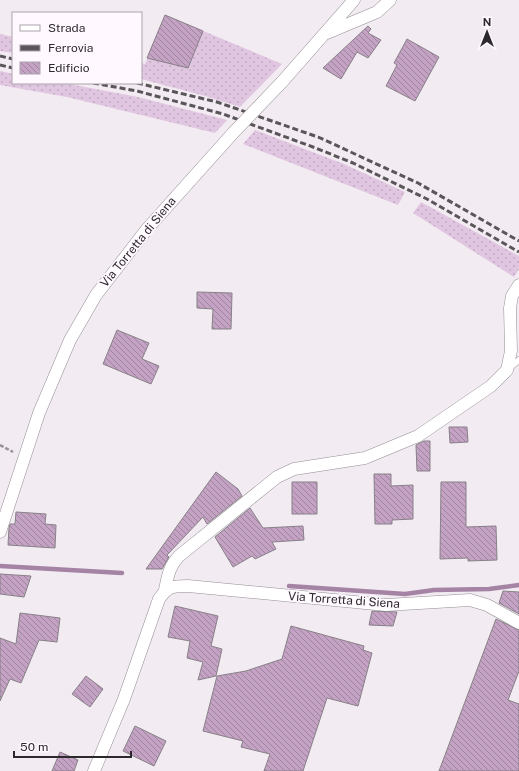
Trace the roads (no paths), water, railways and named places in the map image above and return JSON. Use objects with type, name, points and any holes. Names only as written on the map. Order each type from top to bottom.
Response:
[{"type":"street","name":"Via Torretta di Siena","points":[[0,532],[39,413],[70,340],[92,301],[147,229],[233,133],[282,82],[354,0]]},
{"type":"street","points":[[324,34],[377,12],[390,0]]},
{"type":"street","points":[[94,771],[124,699],[159,600],[165,590],[168,572],[172,563],[277,477],[294,469],[365,458],[418,436],[490,386],[507,370],[511,351],[510,308],[512,296],[519,285]]},
{"type":"street","name":"Via Torretta di Siena","points":[[165,590],[173,586],[188,586],[386,605],[470,600],[487,605],[519,623]]},
{"type":"lane","points":[[507,370],[519,360]]},
{"type":"waterway","points":[[0,566],[122,573]]},
{"type":"waterway","points":[[289,586],[405,594],[434,590],[489,589],[519,585]]},
{"type":"railway","points":[[0,56],[12,59]]},
{"type":"railway","points":[[0,65],[12,68]]},
{"type":"railway","points":[[98,84],[137,91],[223,114],[313,147],[353,163],[427,199],[519,252]]},
{"type":"railway","points":[[141,84],[217,102],[318,137],[418,183],[519,241]]}]
